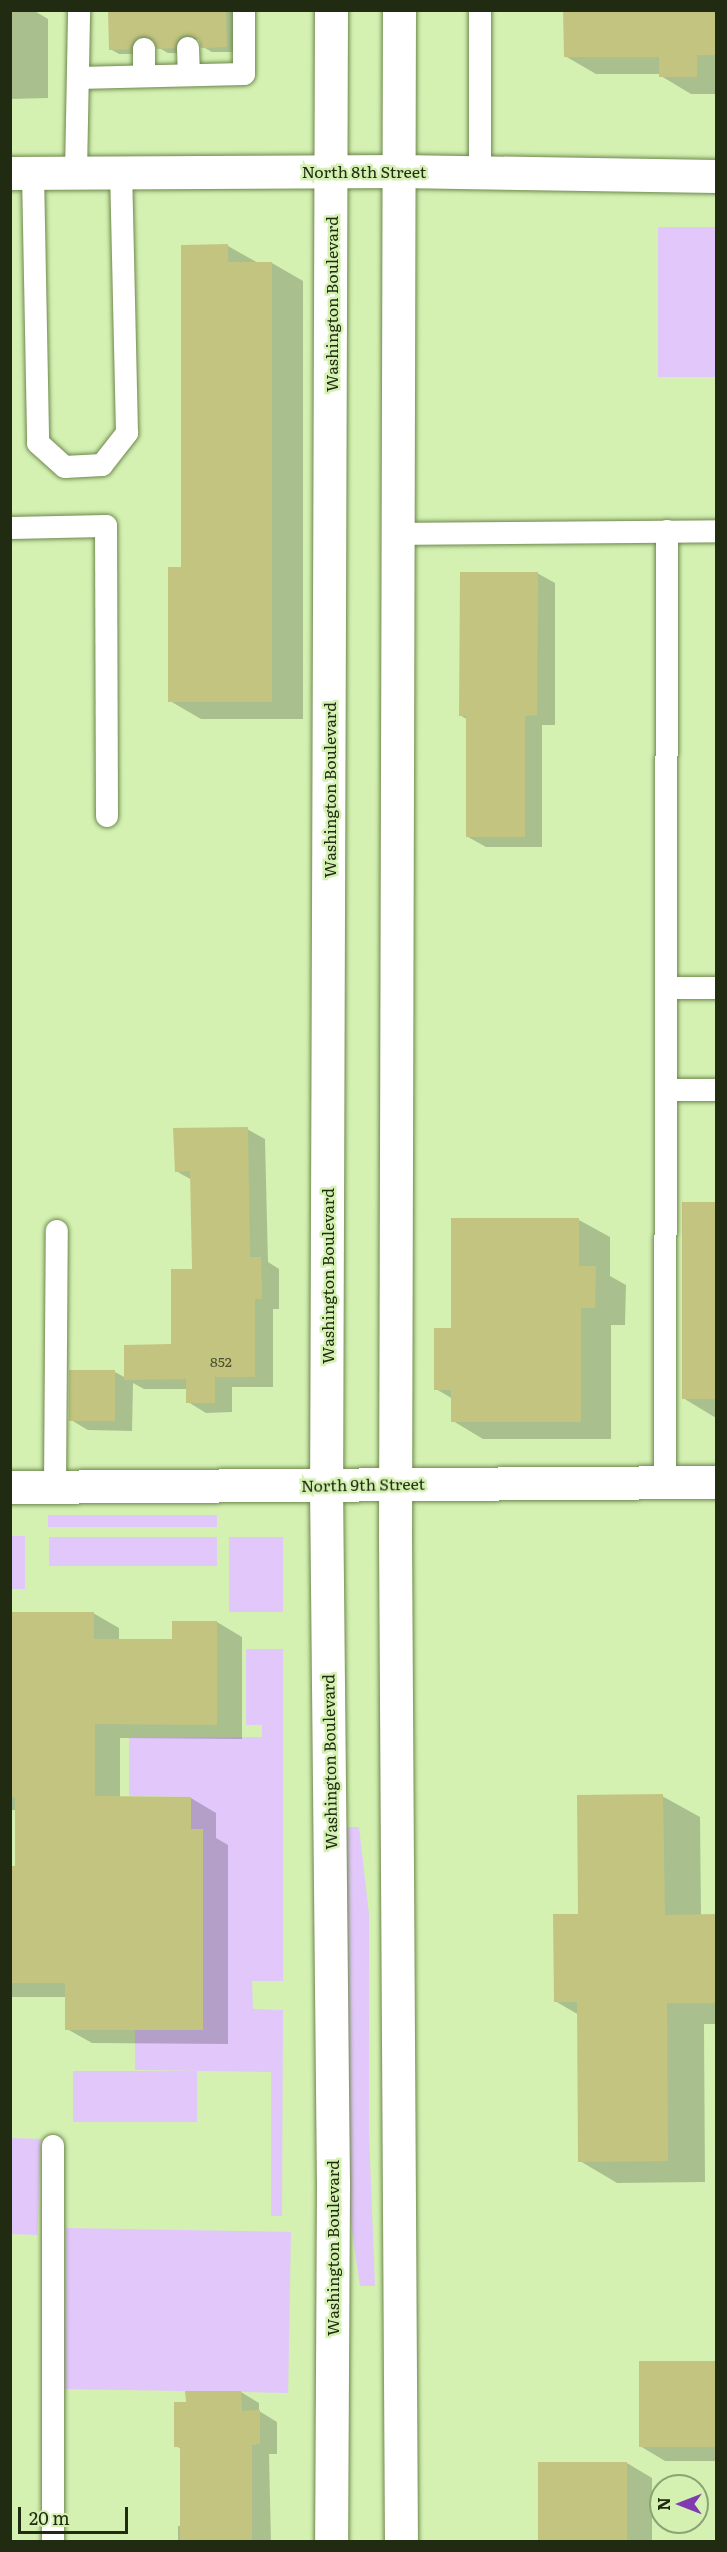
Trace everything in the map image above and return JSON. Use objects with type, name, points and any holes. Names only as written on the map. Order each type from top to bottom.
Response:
[{"type":"main road","name":"Washington Boulevard","points":[[331,10],[326,1484],[333,2182],[331,2541]]},
{"type":"main road","points":[[399,10],[395,1484],[401,2541]]},
{"type":"main road","name":"North 8th Street","points":[[22,173],[399,171],[717,176]]},
{"type":"main road","name":"North 9th Street","points":[[10,1487],[717,1482]]},
{"type":"lane","points":[[76,173],[79,10]]},
{"type":"lane","points":[[78,78],[244,74],[244,10]]},
{"type":"lane","points":[[480,10],[480,172]]},
{"type":"lane","points":[[188,48],[189,75]]},
{"type":"lane","points":[[144,49],[144,76]]},
{"type":"lane","points":[[22,173],[38,443],[65,467],[102,465],[127,433],[120,173]]},
{"type":"lane","points":[[10,528],[106,526],[107,816]]},
{"type":"lane","points":[[665,1482],[667,531]]},
{"type":"lane","points":[[398,534],[717,531]]},
{"type":"lane","points":[[666,988],[717,988]]},
{"type":"lane","points":[[666,1090],[717,1090]]},
{"type":"lane","points":[[55,1487],[57,1231]]},
{"type":"lane","points":[[53,2146],[53,2541]]},
{"type":"shaded area","points":[[658,227],[716,227],[716,377],[658,377]]},
{"type":"shaded area","points":[[48,1515],[217,1515],[217,1527],[48,1527]]},
{"type":"shaded area","points":[[11,1536],[25,1536],[25,1589],[11,1589]]},
{"type":"shaded area","points":[[49,1537],[217,1537],[217,1566],[49,1566]]},
{"type":"shaded area","points":[[229,1537],[283,1537],[283,1612],[229,1612]]},
{"type":"shaded area","points":[[246,1649],[283,1649],[283,1981],[252,1981],[253,2009],[283,2010],[282,2216],[271,2216],[271,2072],[135,2070],[135,2030],[203,1829],[191,1829],[191,1797],[129,1796],[129,1738],[262,1737],[262,1725],[246,1725]]},
{"type":"shaded area","points":[[343,1827],[359,1827],[369,1914],[369,2134],[375,2286],[360,2286],[347,2197]]},
{"type":"shaded area","points":[[73,2071],[197,2071],[197,2122],[73,2122]]},
{"type":"shaded area","points":[[11,2138],[41,2139],[38,2235],[10,2234]]},
{"type":"shaded area","points":[[66,2228],[291,2232],[288,2393],[63,2389]]},
{"type":"building","points":[[108,10],[226,10],[227,47],[201,48],[199,40],[188,35],[180,37],[175,48],[157,49],[151,38],[143,36],[133,42],[130,49],[109,50]]},
{"type":"building","points":[[563,10],[717,10],[717,55],[697,55],[697,77],[659,77],[659,57],[564,57]]},
{"type":"building","points":[[228,244],[228,262],[272,262],[272,702],[168,702],[168,567],[181,567],[181,245]]},
{"type":"building","points":[[460,572],[538,572],[537,715],[525,716],[525,837],[466,837],[466,716],[459,716]]},
{"type":"building","points":[[248,1127],[250,1257],[261,1257],[262,1299],[255,1299],[255,1377],[215,1377],[215,1403],[186,1403],[186,1379],[124,1380],[124,1345],[171,1344],[171,1269],[192,1269],[190,1171],[175,1172],[173,1128]]},
{"type":"building","points":[[682,1202],[716,1202],[716,1399],[682,1399]]},
{"type":"building","points":[[451,1218],[579,1218],[579,1266],[596,1266],[595,1308],[581,1308],[581,1422],[451,1422],[451,1390],[434,1390],[434,1328],[451,1328]]},
{"type":"building","points":[[69,1370],[115,1370],[115,1421],[69,1421]]},
{"type":"building","points":[[10,1612],[94,1612],[94,1639],[172,1639],[172,1621],[217,1621],[217,1725],[95,1724],[95,1796],[191,1797],[191,1829],[203,1829],[203,2030],[65,2030],[65,1983],[10,1983],[10,1866],[15,1866],[15,1797],[10,1797]]},
{"type":"building","points":[[663,1794],[665,1915],[717,1914],[717,2003],[667,2003],[668,2161],[578,2162],[577,2002],[554,2002],[553,1914],[578,1914],[577,1795]]},
{"type":"building","points":[[639,2361],[716,2361],[716,2447],[639,2447]]},
{"type":"building","points":[[185,2391],[241,2391],[242,2411],[260,2410],[260,2444],[252,2445],[252,2541],[180,2541],[180,2447],[174,2447],[174,2402],[186,2402]]},
{"type":"building","points":[[538,2462],[627,2462],[627,2541],[538,2541]]}]
